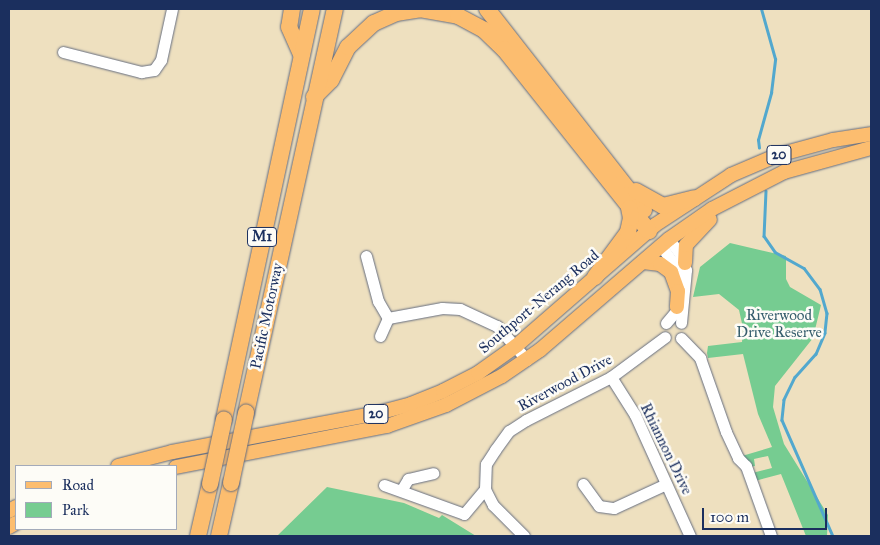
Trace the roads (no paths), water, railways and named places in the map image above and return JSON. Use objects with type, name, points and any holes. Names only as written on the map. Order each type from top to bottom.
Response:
[{"type":"highway","points":[[292,9],[290,27],[301,54]]},
{"type":"highway","name":"Pacific Motorway","points":[[198,536],[312,9]]},
{"type":"highway","name":"Pacific Motorway","points":[[218,536],[335,9]]},
{"type":"highway","points":[[314,97],[331,80],[348,47],[374,23],[396,13],[420,9],[458,16],[484,30],[504,49],[629,208],[652,228]]},
{"type":"highway","points":[[487,9],[619,176],[652,228]]},
{"type":"highway","points":[[619,176],[645,198],[661,206],[674,205],[694,198]]},
{"type":"highway","points":[[595,277],[628,232],[631,218],[629,208]]},
{"type":"main road","name":"Southport-Nerang Road","points":[[122,465],[172,452],[374,414],[411,404],[478,373],[516,346],[652,228],[694,198],[731,175],[778,155],[833,140],[871,134]]},
{"type":"main road","name":"20","points":[[178,467],[387,426],[461,398],[527,360],[665,242],[739,194],[801,165],[871,148]]},
{"type":"main road","points":[[685,263],[684,251],[694,234],[739,194]]},
{"type":"main road","points":[[652,228],[665,242]]},
{"type":"main road","points":[[643,262],[660,264],[671,272],[678,292],[677,307]]},
{"type":"street","points":[[63,52],[142,72],[154,70],[161,60],[172,9]]},
{"type":"street","points":[[665,242],[685,263],[688,281],[681,323],[684,330],[681,338],[674,342],[665,337],[662,331],[677,307],[679,272],[665,242]]},
{"type":"street","points":[[366,256],[378,300],[388,318]]},
{"type":"street","points":[[388,318],[442,308],[460,309],[497,326],[527,360]]},
{"type":"street","points":[[380,336],[388,318]]},
{"type":"street","points":[[666,323],[672,320],[681,323]]},
{"type":"street","name":"Riverwood Drive","points":[[485,489],[486,464],[509,432],[526,420],[611,377],[665,337]]},
{"type":"street","points":[[681,338],[700,358],[726,432],[738,458],[746,466],[771,536]]},
{"type":"street","name":"Rhiannon Drive","points":[[611,377],[635,415],[664,485],[672,492],[690,536]]},
{"type":"street","points":[[402,489],[408,479],[432,473]]},
{"type":"street","points":[[583,484],[599,506],[614,508],[664,485]]},
{"type":"street","points":[[384,485],[402,489],[464,514],[485,489],[493,505],[524,536]]},
{"type":"waterway","points":[[759,148],[758,140],[771,93],[775,59],[761,9]]},
{"type":"waterway","points":[[766,191],[764,236],[775,252],[804,268],[820,289],[827,313],[825,333],[816,354],[795,377],[784,400],[782,420],[833,536]]},
{"type":"park label","name":"Riverwood Drive Reserve","points":[[779,324]]}]
